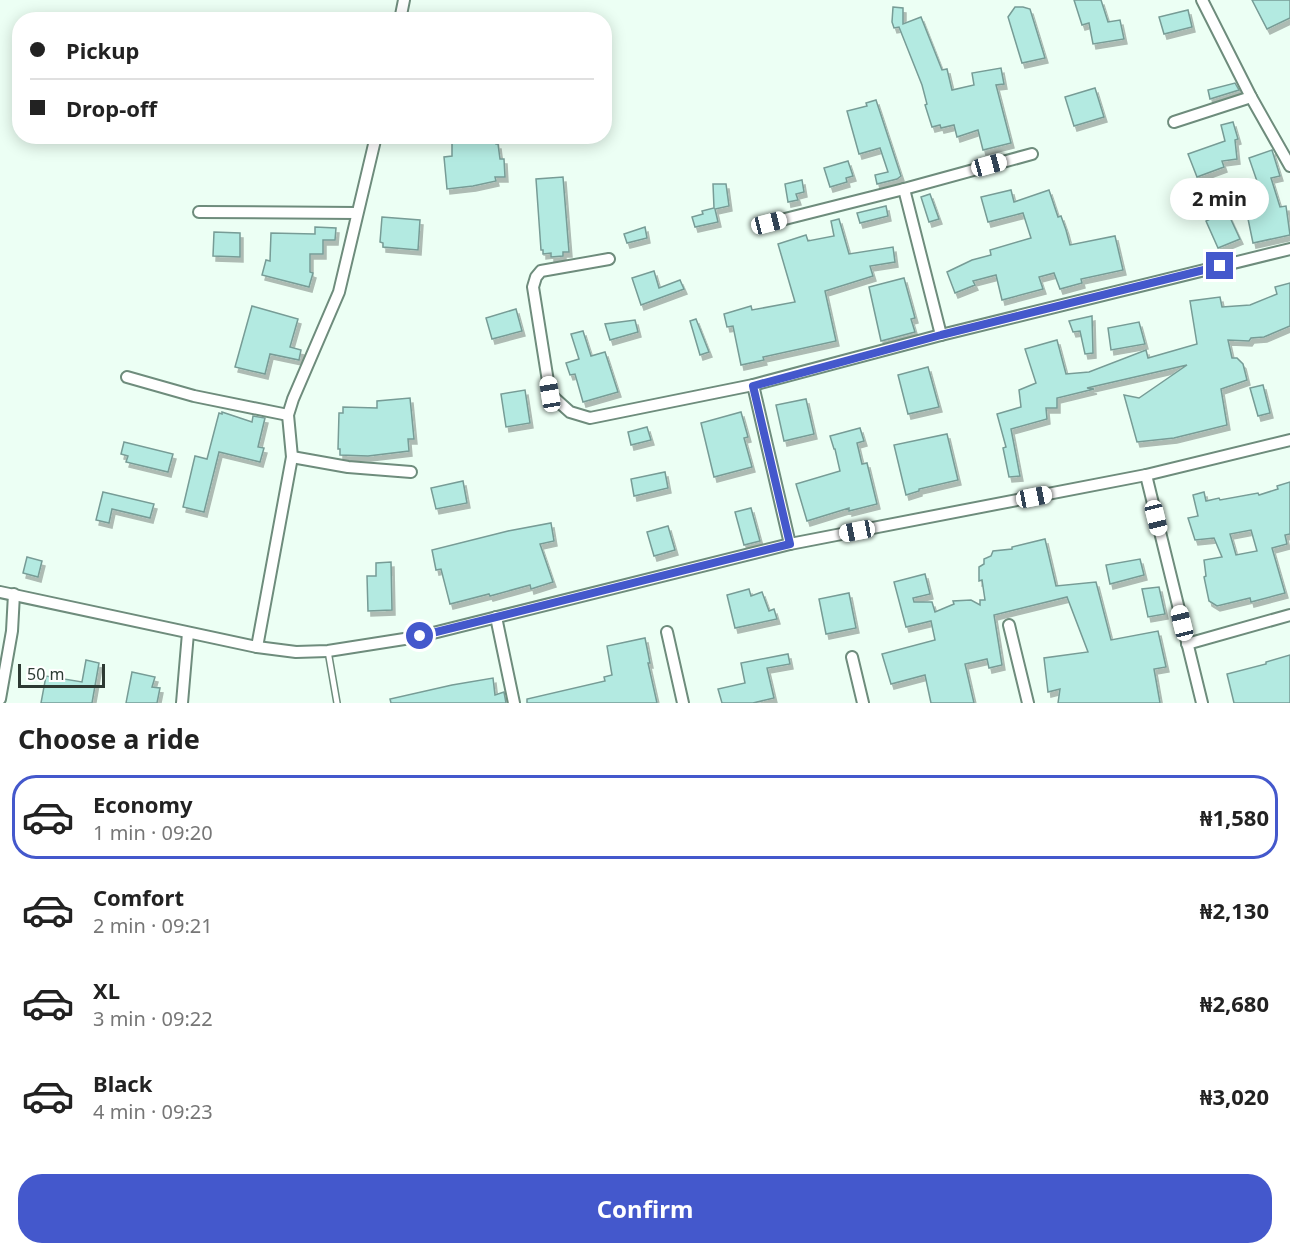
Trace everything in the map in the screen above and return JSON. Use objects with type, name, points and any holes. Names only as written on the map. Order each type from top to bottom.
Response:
[{"type":"street","points":[[1202,0],[1251,97],[1290,166]]},
{"type":"street","points":[[1174,122],[1251,97]]},
{"type":"street","points":[[257,646],[292,457],[288,415],[292,399],[339,292],[374,144]]},
{"type":"street","points":[[769,223],[1032,154]]},
{"type":"street","points":[[904,189],[941,335]]},
{"type":"street","points":[[199,212],[357,213]]},
{"type":"street","points":[[609,260],[541,272],[533,287],[550,394],[570,412],[590,418],[753,386],[941,335],[1290,249]]},
{"type":"street","points":[[127,377],[194,396],[288,415]]},
{"type":"street","points":[[753,386],[790,544]]},
{"type":"street","points":[[0,592],[257,646],[296,652],[328,651],[417,636],[790,544],[1146,475],[1290,440]]},
{"type":"street","points":[[292,457],[348,467],[411,472]]},
{"type":"street","points":[[1146,475],[1202,703]]},
{"type":"street","points":[[0,699],[12,631],[14,594]]},
{"type":"street","points":[[1187,644],[1290,615]]},
{"type":"street","points":[[496,617],[514,703]]},
{"type":"street","points":[[1009,625],[1028,703]]},
{"type":"street","points":[[667,632],[682,703]]},
{"type":"street","points":[[182,703],[188,633]]},
{"type":"street","points":[[852,657],[863,703]]},
{"type":"lane","points":[[328,651],[337,703]]},
{"type":"building","points":[[1074,0],[1101,0],[1108,22],[1120,20],[1124,39],[1093,44],[1089,23],[1082,25]]},
{"type":"building","points":[[1252,0],[1290,0],[1290,18],[1267,29]]},
{"type":"building","points":[[893,7],[903,8],[903,24],[921,17],[942,70],[947,69],[952,90],[974,85],[972,73],[1001,68],[1004,84],[996,85],[1011,143],[983,150],[978,130],[957,137],[954,125],[941,128],[940,125],[932,127],[922,85],[899,27],[894,28],[892,22]]},
{"type":"building","points":[[1015,7],[1030,9],[1045,58],[1022,63],[1008,17]]},
{"type":"building","points":[[1188,10],[1192,27],[1164,34],[1159,17]]},
{"type":"building","points":[[1235,83],[1239,90],[1210,99],[1208,90]]},
{"type":"building","points":[[1095,88],[1104,117],[1074,126],[1065,97]]},
{"type":"building","points":[[876,100],[901,176],[877,184],[875,175],[888,172],[880,148],[859,154],[847,111],[867,106],[866,103]]},
{"type":"building","points":[[1233,122],[1238,139],[1235,140],[1237,159],[1222,161],[1224,167],[1197,177],[1188,154],[1225,141],[1221,125]]},
{"type":"building","points":[[452,144],[498,144],[500,159],[504,159],[505,177],[495,177],[496,181],[473,186],[447,189],[444,157],[452,156]]},
{"type":"building","points":[[1272,150],[1280,176],[1271,178],[1280,207],[1286,206],[1290,235],[1253,243],[1247,214],[1251,213],[1245,192],[1259,187],[1249,158]]},
{"type":"building","points":[[848,161],[853,176],[846,178],[847,182],[830,187],[824,168]]},
{"type":"building","points":[[563,177],[569,252],[563,252],[563,256],[551,257],[551,253],[543,254],[541,250],[536,179]]},
{"type":"building","points":[[802,180],[804,192],[796,194],[798,200],[788,202],[785,184]]},
{"type":"building","points":[[713,184],[726,184],[729,206],[715,209],[718,222],[695,227],[692,217],[714,208]]},
{"type":"building","points":[[1011,190],[1014,202],[1049,190],[1058,217],[1061,216],[1070,245],[1115,236],[1123,270],[1081,279],[1082,283],[1060,289],[1054,273],[1039,277],[1043,289],[1002,300],[996,275],[973,281],[975,285],[955,293],[947,272],[972,260],[991,255],[990,250],[1031,238],[1023,213],[988,222],[981,197]]},
{"type":"building","points":[[930,194],[939,219],[929,222],[921,197]]},
{"type":"building","points":[[886,206],[888,216],[860,223],[857,213]]},
{"type":"building","points":[[1227,211],[1240,239],[1218,248],[1206,221]]},
{"type":"building","points":[[382,217],[420,220],[418,250],[383,247],[383,243],[380,242]]},
{"type":"building","points":[[839,219],[849,254],[893,247],[895,262],[870,266],[873,276],[825,291],[836,341],[763,357],[764,360],[741,365],[733,326],[727,327],[724,314],[751,306],[752,310],[795,302],[778,244],[806,235],[808,241],[834,236],[831,221]]},
{"type":"building","points":[[315,227],[336,228],[335,240],[323,240],[323,254],[310,254],[310,272],[313,273],[309,287],[262,275],[266,260],[270,261],[271,233],[315,234]]},
{"type":"building","points":[[645,227],[647,238],[627,243],[624,234]]},
{"type":"building","points":[[214,232],[240,233],[240,257],[213,256]]},
{"type":"building","points":[[654,271],[659,288],[680,280],[684,289],[641,305],[632,278]]},
{"type":"building","points":[[904,278],[915,318],[911,319],[915,332],[881,341],[869,287]]},
{"type":"building","points":[[1290,283],[1290,326],[1264,337],[1251,338],[1249,341],[1228,340],[1232,358],[1237,358],[1243,364],[1247,380],[1221,389],[1227,425],[1174,438],[1137,442],[1124,395],[1139,398],[1187,365],[1087,388],[1094,389],[1057,398],[1057,408],[1046,408],[1047,419],[1011,429],[1020,476],[1009,477],[1003,448],[1006,447],[997,414],[1021,407],[1019,390],[1036,383],[1025,349],[1057,340],[1066,374],[1089,372],[1146,350],[1148,358],[1197,344],[1190,301],[1220,297],[1222,307],[1250,305],[1277,294],[1275,287]]},
{"type":"building","points":[[252,306],[298,319],[290,347],[301,350],[299,360],[270,354],[265,374],[235,367]]},
{"type":"building","points":[[516,309],[522,331],[492,339],[486,318]]},
{"type":"building","points":[[1092,316],[1093,353],[1085,354],[1080,331],[1073,332],[1069,321]]},
{"type":"building","points":[[696,319],[709,352],[700,355],[690,321]]},
{"type":"building","points":[[635,320],[638,332],[610,340],[605,324]]},
{"type":"building","points":[[1139,322],[1145,344],[1111,350],[1108,328]]},
{"type":"building","points":[[583,331],[591,356],[605,352],[618,392],[583,402],[575,374],[570,375],[566,363],[579,359],[571,334]]},
{"type":"building","points":[[928,367],[939,407],[908,414],[898,375]]},
{"type":"building","points":[[1263,385],[1270,413],[1258,416],[1250,388]]},
{"type":"building","points":[[525,390],[530,423],[506,427],[501,394]]},
{"type":"building","points":[[410,398],[414,439],[408,439],[409,451],[368,456],[340,455],[340,449],[338,449],[339,413],[343,413],[343,407],[377,408],[377,401]]},
{"type":"building","points":[[806,399],[814,434],[784,441],[776,405]]},
{"type":"building","points":[[222,412],[252,422],[253,416],[265,418],[258,447],[264,448],[260,462],[219,452],[204,512],[183,507],[195,456],[207,459],[219,413],[222,414]]},
{"type":"building","points":[[741,412],[748,437],[744,438],[752,467],[714,477],[701,423]]},
{"type":"building","points":[[647,427],[651,440],[631,445],[628,432]]},
{"type":"building","points":[[860,428],[864,441],[857,443],[862,464],[867,463],[877,504],[849,511],[849,508],[807,521],[796,484],[840,471],[830,436]]},
{"type":"building","points":[[947,434],[958,480],[919,489],[919,491],[906,495],[894,445]]},
{"type":"building","points":[[124,442],[173,454],[168,472],[126,462],[128,456],[121,454]]},
{"type":"building","points":[[665,472],[668,488],[634,496],[631,479]]},
{"type":"building","points":[[463,481],[467,503],[436,509],[431,488]]},
{"type":"building","points":[[1290,482],[1290,534],[1285,535],[1287,544],[1272,548],[1285,593],[1251,602],[1250,598],[1217,606],[1209,601],[1204,577],[1206,576],[1204,560],[1222,557],[1214,538],[1195,540],[1188,518],[1198,516],[1193,495],[1204,492],[1206,501],[1219,498],[1220,500],[1258,493],[1259,495],[1278,489],[1277,486]],"holes":[[[1251,530],[1257,551],[1236,555],[1230,534]]]},
{"type":"building","points":[[103,492],[154,504],[150,518],[112,509],[109,523],[96,520]]},
{"type":"building","points":[[751,508],[760,541],[744,545],[735,512]]},
{"type":"building","points":[[551,523],[554,541],[540,544],[553,582],[531,589],[530,585],[450,604],[441,569],[436,570],[432,550]]},
{"type":"building","points":[[668,526],[675,550],[654,556],[647,532]]},
{"type":"building","points":[[1045,539],[1056,586],[1096,582],[1111,640],[1158,631],[1166,667],[1154,669],[1160,703],[1058,703],[1060,689],[1048,692],[1044,658],[1088,652],[1067,597],[994,615],[1002,665],[989,668],[987,659],[965,664],[974,703],[931,703],[925,675],[891,684],[882,654],[935,640],[931,621],[906,627],[894,582],[925,574],[930,594],[913,598],[914,602],[932,602],[935,612],[954,604],[953,601],[971,600],[980,605],[980,600],[985,600],[982,580],[979,581],[979,567],[984,564],[984,559],[991,556],[993,551],[1012,549],[1012,547]]},
{"type":"building","points":[[27,557],[42,561],[38,577],[23,573]]},
{"type":"building","points":[[1140,559],[1144,575],[1110,584],[1106,565]]},
{"type":"building","points":[[391,562],[392,610],[368,611],[367,576],[376,576],[376,563]]},
{"type":"building","points":[[1159,587],[1165,614],[1148,617],[1142,589]]},
{"type":"building","points":[[749,589],[751,596],[762,592],[769,611],[774,609],[777,619],[735,628],[727,595]]},
{"type":"building","points":[[849,593],[856,628],[826,634],[819,599]]},
{"type":"building","points":[[645,638],[657,703],[527,703],[527,699],[605,681],[604,677],[612,675],[607,646]]},
{"type":"building","points":[[788,654],[790,664],[767,668],[774,698],[753,703],[722,703],[718,689],[745,683],[741,663]]},
{"type":"building","points":[[1290,655],[1290,703],[1234,703],[1227,674]]},
{"type":"building","points":[[86,660],[99,663],[92,703],[41,703],[46,676],[82,682]]},
{"type":"building","points":[[132,672],[155,677],[152,687],[160,688],[157,703],[126,703]]},
{"type":"building","points":[[493,678],[495,695],[504,692],[506,703],[391,703],[390,699],[452,685]]},
{"type":"route","points":[[420,636],[790,544],[753,386],[941,335],[1220,266]]}]
